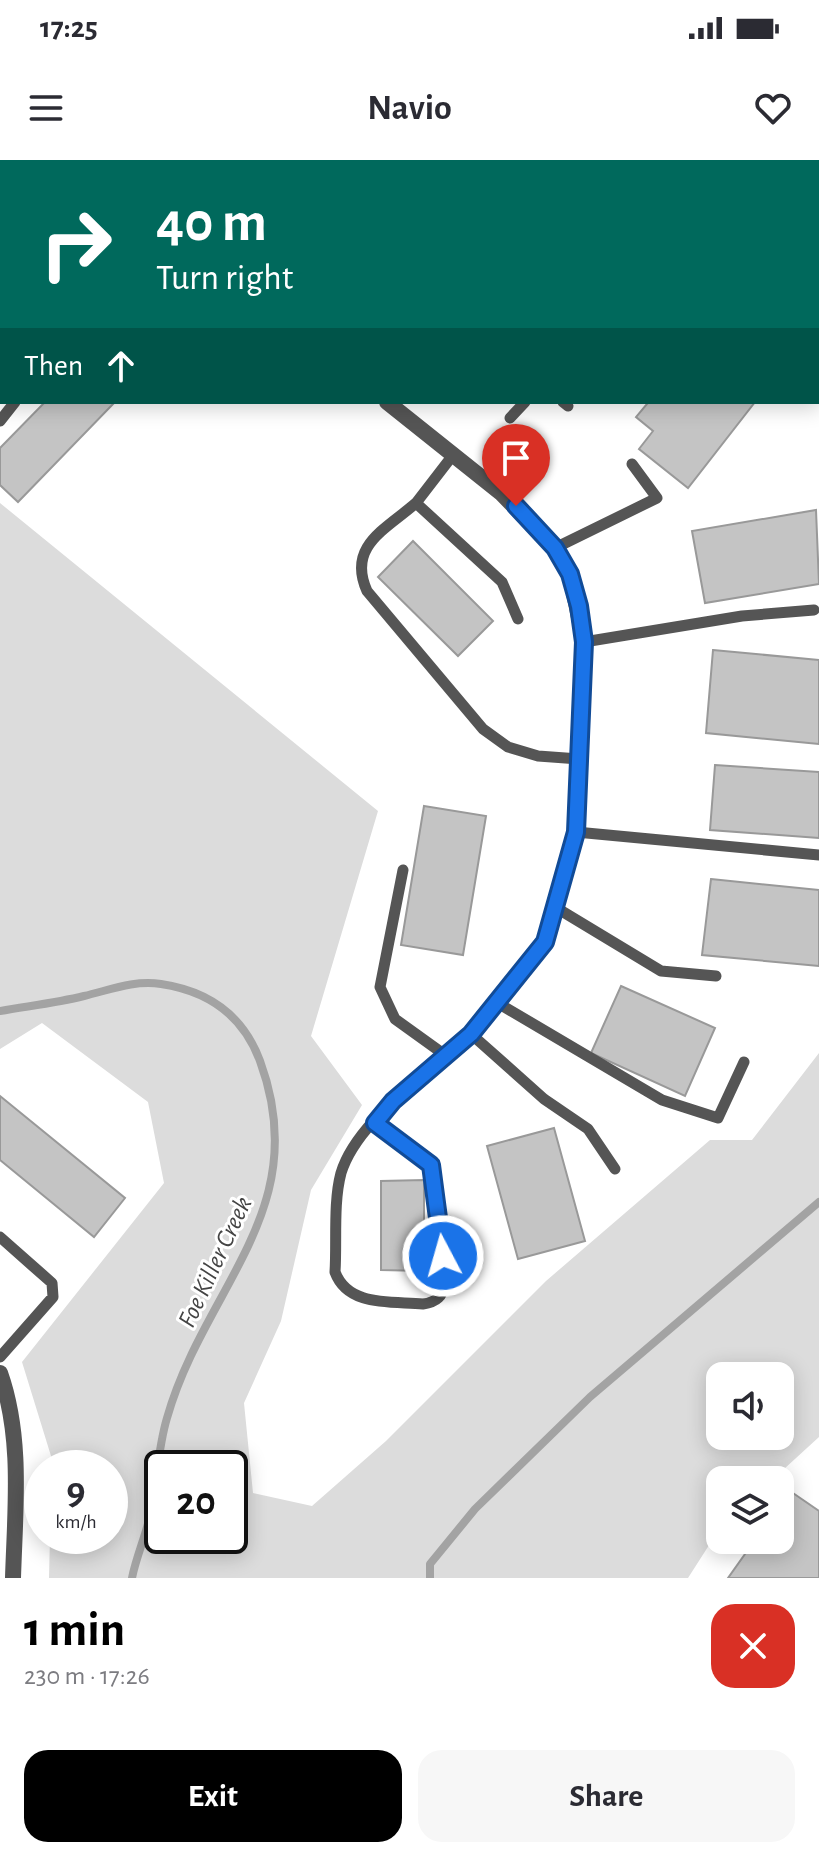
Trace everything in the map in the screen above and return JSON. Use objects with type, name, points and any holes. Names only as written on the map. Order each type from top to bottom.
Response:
[{"type":"street","points":[[389,404],[501,493],[555,548],[570,574],[584,642],[576,832],[545,942],[471,1034],[424,1074]]},
{"type":"street","points":[[0,1373],[14,1442],[13,1578]]},
{"type":"lane","points":[[0,421],[13,404]]},
{"type":"lane","points":[[510,418],[523,404]]},
{"type":"lane","points":[[453,455],[416,503],[369,543],[360,559],[360,573],[367,591],[483,729],[508,747],[538,756],[579,759]]},
{"type":"lane","points":[[555,548],[657,498],[632,464]]},
{"type":"lane","points":[[416,503],[502,582],[518,619]]},
{"type":"lane","points":[[584,642],[742,616],[814,610]]},
{"type":"lane","points":[[576,832],[819,855]]},
{"type":"lane","points":[[403,870],[380,987],[395,1019],[445,1055]]},
{"type":"lane","points":[[555,907],[661,971],[716,976]]},
{"type":"lane","points":[[496,1002],[662,1100],[718,1118],[744,1062]]},
{"type":"lane","points":[[471,1034],[544,1099],[588,1129],[615,1169]]},
{"type":"lane","points":[[375,1123],[431,1165],[435,1177],[446,1282],[443,1293],[435,1302],[423,1304],[350,1295],[339,1284],[335,1272],[341,1175],[351,1150],[375,1123],[424,1074]]},
{"type":"lane","points":[[0,1237],[52,1283],[53,1297],[0,1357]]},
{"type":"shaded area","points":[[0,503],[378,811],[311,1036],[362,1105],[311,1190],[281,1321],[244,1403],[253,1493],[312,1506],[386,1441],[546,1281],[710,1140],[752,1140],[819,1053],[819,1437],[787,1466],[706,1466],[706,1550],[688,1578],[49,1578],[50,1554],[128,1554],[128,1450],[49,1450],[22,1362],[164,1183],[148,1102],[42,1023],[0,1049]]},
{"type":"building","points":[[43,404],[113,404],[18,502],[0,485],[0,448]]},
{"type":"building","points":[[647,404],[753,404],[688,488],[639,449],[653,431],[636,417]]},
{"type":"building","points":[[816,510],[819,584],[705,603],[692,531]]},
{"type":"building","points":[[413,541],[493,621],[458,656],[378,577]]},
{"type":"building","points":[[713,650],[819,660],[819,744],[706,733]]},
{"type":"building","points":[[715,765],[819,772],[819,838],[710,830]]},
{"type":"building","points":[[424,806],[486,816],[463,955],[401,945]]},
{"type":"building","points":[[711,879],[819,890],[819,966],[702,955]]},
{"type":"building","points":[[621,986],[715,1028],[685,1096],[591,1053]]},
{"type":"building","points":[[0,1096],[125,1198],[94,1237],[0,1160]]},
{"type":"building","points":[[554,1128],[585,1241],[518,1259],[487,1146]]},
{"type":"building","points":[[424,1180],[424,1271],[381,1270],[381,1181]]},
{"type":"building","points":[[794,1494],[819,1511],[819,1578],[728,1578],[745,1554],[794,1554]]},
{"type":"waterway","name":"Foe Killer Creek","points":[[0,1011],[63,1001],[141,983],[178,987],[194,993],[222,1008],[244,1031],[260,1061],[273,1114],[274,1161],[264,1205],[248,1246],[184,1371],[167,1418],[149,1520],[132,1578]]},
{"type":"waterway","name":"Foe Killer Creek","points":[[430,1578],[430,1564],[475,1509],[590,1397],[819,1202]]},
{"type":"route","points":[[443,1256],[431,1165],[375,1123],[393,1101],[471,1034],[545,942],[576,832],[584,642],[579,606],[570,574],[555,548],[516,506]]}]
